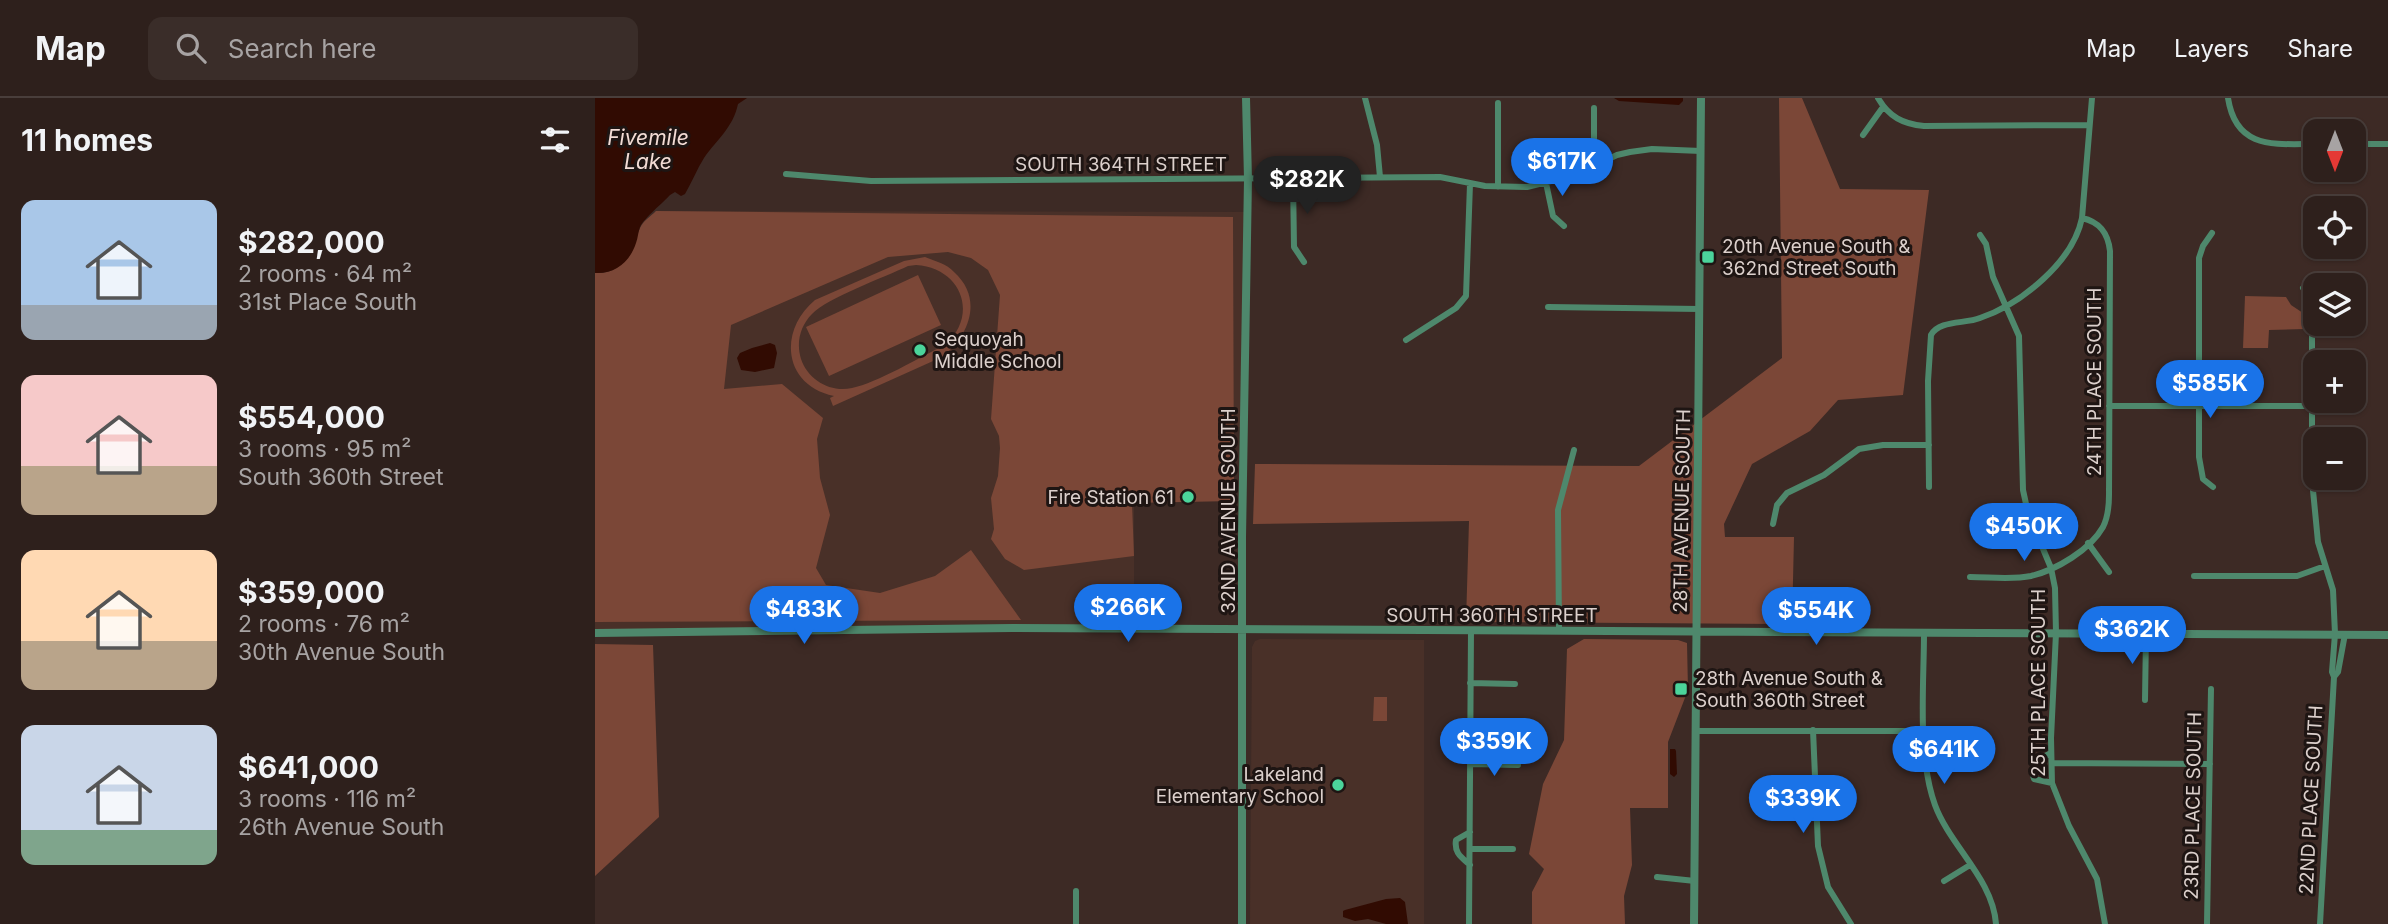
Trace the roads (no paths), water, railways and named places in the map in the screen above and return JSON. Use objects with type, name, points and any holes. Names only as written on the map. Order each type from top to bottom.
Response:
[{"type":"street","name":"32ND AVENUE SOUTH","points":[[1242,924],[1242,537],[1248,179],[1246,98]]},
{"type":"street","points":[[1365,98],[1377,145],[1380,177]]},
{"type":"street","name":"28TH AVENUE SOUTH","points":[[1694,924],[1701,98]]},
{"type":"street","points":[[1878,98],[1883,107],[1902,122],[1924,126],[2089,125]]},
{"type":"street","points":[[1929,487],[1929,341],[1934,329],[1980,318],[2006,305],[2056,266],[2072,246],[2082,218],[2092,98]]},
{"type":"street","points":[[2228,98],[2235,120],[2252,138],[2266,143],[2303,144]]},
{"type":"street","points":[[1498,103],[1498,187]]},
{"type":"street","points":[[1863,135],[1883,107]]},
{"type":"street","points":[[1594,108],[1594,153],[1599,164]]},
{"type":"street","points":[[2366,144],[2388,144]]},
{"type":"street","name":"SOUTH 364TH STREET","points":[[786,174],[871,181],[1440,177],[1470,184],[1527,187],[1575,175],[1616,155],[1641,150],[1701,151]]},
{"type":"street","points":[[1293,178],[1294,247],[1304,262]]},
{"type":"street","points":[[1546,183],[1553,216],[1565,226]]},
{"type":"street","points":[[1406,340],[1456,308],[1466,296],[1470,184]]},
{"type":"street","name":"24TH PLACE SOUTH","points":[[1970,577],[2025,577],[2051,568],[2079,551],[2103,526],[2109,506],[2109,244],[2099,225],[2082,218]]},
{"type":"street","points":[[2212,233],[2199,258],[2199,407],[2201,474],[2205,482],[2213,487]]},
{"type":"street","name":"25TH PLACE SOUTH","points":[[1980,235],[1986,244],[1993,276],[2016,327],[2020,345],[2022,490],[2028,513],[2051,568],[2055,588],[2052,783],[2069,826],[2097,879],[2105,924]]},
{"type":"street","points":[[1548,307],[1700,309]]},
{"type":"street","points":[[2109,406],[2303,406]]},
{"type":"street","name":"22ND PLACE SOUTH","points":[[2312,413],[2313,497],[2318,542],[2332,585],[2340,634],[2332,672],[2334,677],[2320,924]]},
{"type":"street","points":[[1773,524],[1777,505],[1787,493],[1824,475],[1859,449],[1876,445],[1929,445]]},
{"type":"street","points":[[1559,631],[1558,510],[1574,450]]},
{"type":"street","points":[[2088,543],[2109,572]]},
{"type":"street","points":[[2194,576],[2297,576],[2325,566]]},
{"type":"street","name":"SOUTH 360TH STREET","points":[[595,633],[1012,628],[2388,635]]},
{"type":"street","points":[[1469,924],[1471,631]]},
{"type":"street","points":[[1924,633],[1924,731],[1931,789],[1935,805],[1989,895],[1996,924]]},
{"type":"street","points":[[2145,700],[2147,634]]},
{"type":"street","points":[[1470,683],[1515,684]]},
{"type":"street","name":"23RD PLACE SOUTH","points":[[2207,924],[2211,689]]},
{"type":"street","points":[[1813,730],[1818,846],[1828,887],[1851,924]]},
{"type":"street","points":[[1696,731],[1924,731]]},
{"type":"street","points":[[2051,753],[2035,762],[2032,771],[2034,779],[2052,783]]},
{"type":"street","points":[[1470,764],[1518,765]]},
{"type":"street","points":[[2052,764],[2210,764]]},
{"type":"street","points":[[1470,832],[1456,840],[1455,846],[1456,853],[1470,864]]},
{"type":"street","points":[[1470,849],[1513,849]]},
{"type":"street","points":[[1944,881],[1970,865]]},
{"type":"street","points":[[1657,877],[1695,881]]},
{"type":"street","points":[[1076,891],[1076,924]]},
{"type":"water","name":"Fivemile Lake","points":[[595,98],[747,98],[738,104],[728,127],[704,158],[685,194],[681,196],[675,192],[670,195],[640,227],[637,241],[626,261],[615,269],[602,273],[595,273]]},
{"type":"water","points":[[1614,98],[1683,98],[1683,101],[1679,105],[1619,101]]},
{"type":"water","points":[[770,343],[775,345],[777,353],[774,368],[755,372],[741,370],[737,358],[740,353]]},
{"type":"water","points":[[1670,749],[1676,751],[1677,774],[1674,777],[1670,774]]},
{"type":"water","points":[[1400,898],[1405,902],[1408,924],[1386,924],[1368,919],[1355,921],[1343,917],[1345,910]]},
{"type":"place","name":"20th Avenue South & 362nd Street South","points":[[1708,257]]},
{"type":"place","name":"Sequoyah Middle School","points":[[920,350]]},
{"type":"place","name":"Fire Station 61","points":[[1188,497]]},
{"type":"place","name":"28th Avenue South & South 360th Street","points":[[1681,689]]},
{"type":"place","name":"Lakeland Elementary School","points":[[1338,785]]}]
